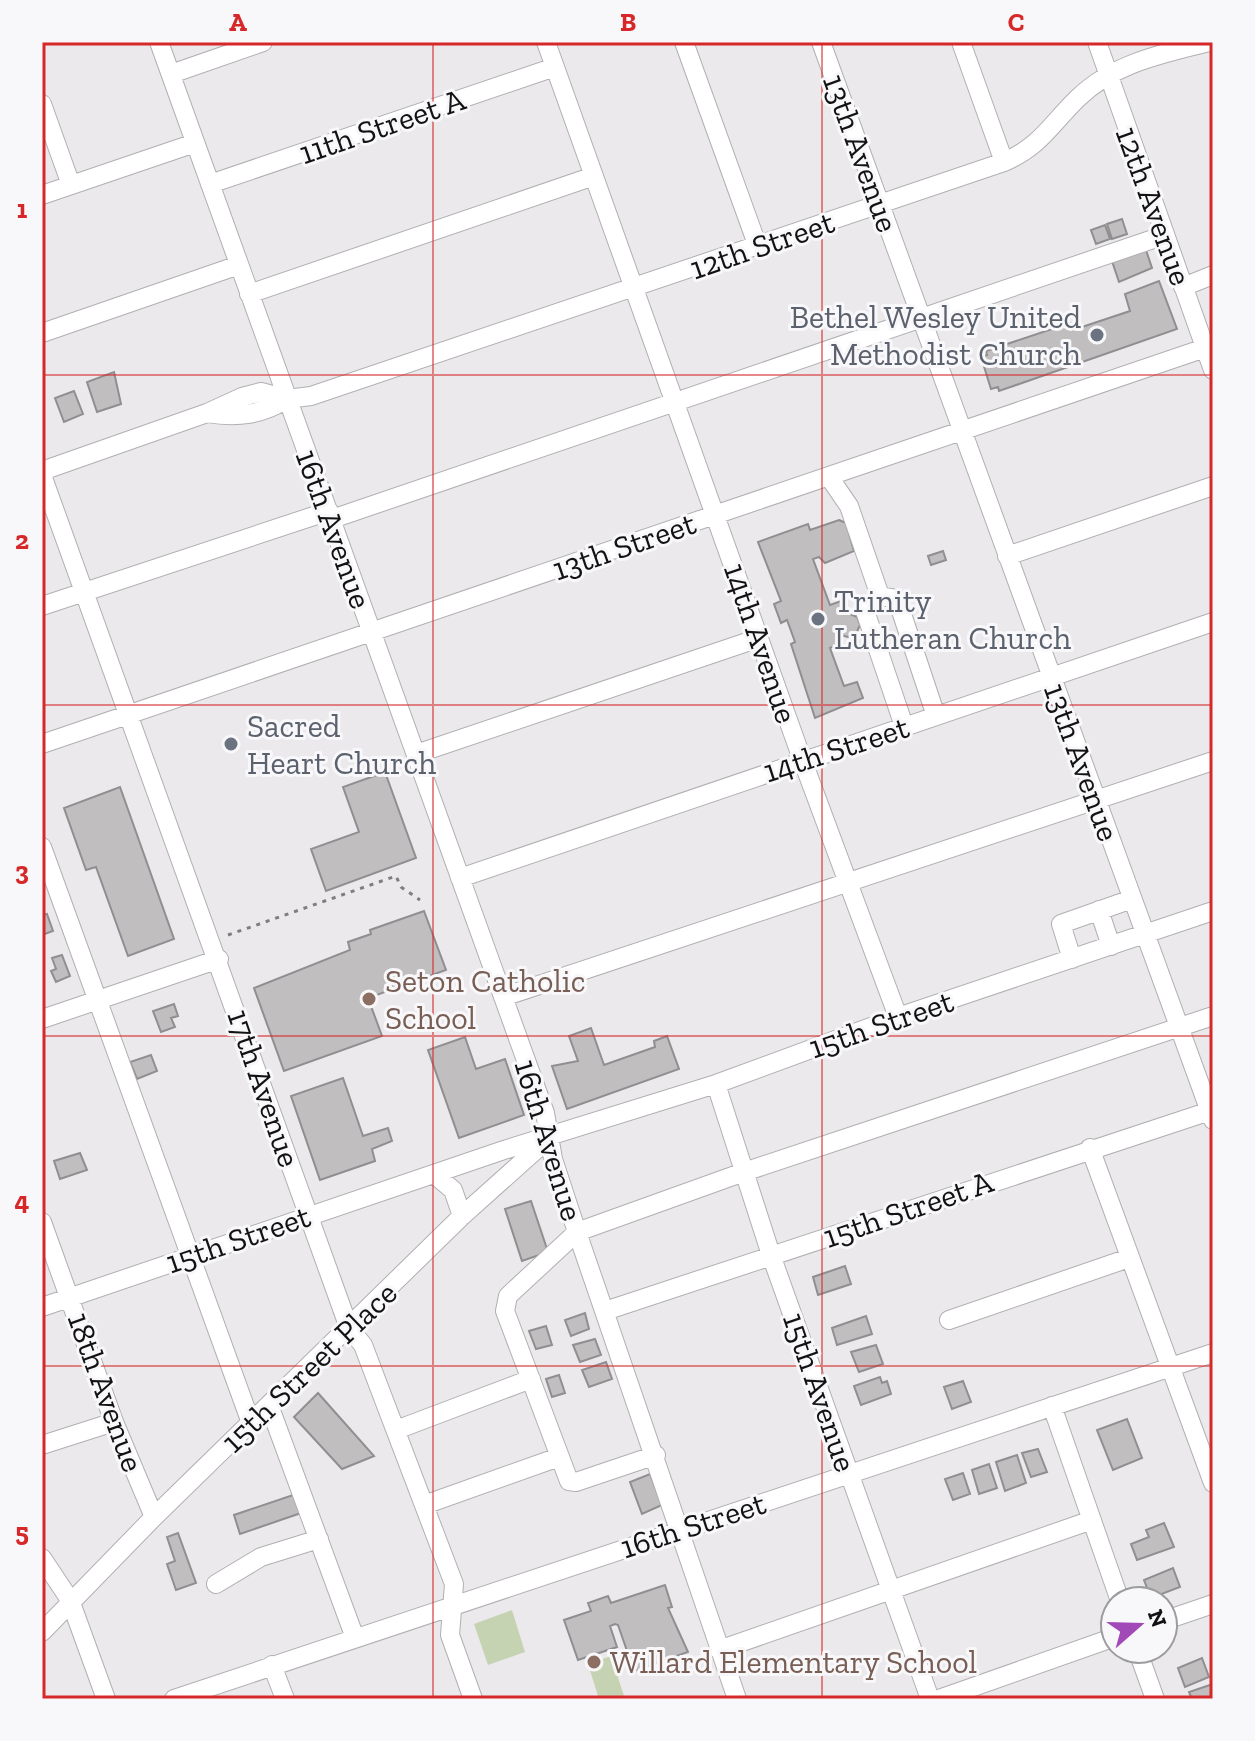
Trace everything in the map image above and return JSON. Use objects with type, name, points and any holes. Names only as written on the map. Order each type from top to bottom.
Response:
[{"type":"street","name":"16th Avenue","points":[[159,42],[545,1113],[577,1232],[656,1455],[681,1530],[685,1554],[737,1699]]},
{"type":"street","points":[[171,74],[263,42]]},
{"type":"street","name":"14th Avenue","points":[[546,42],[802,759],[898,1017]]},
{"type":"street","points":[[684,42],[758,247]]},
{"type":"street","name":"13th Avenue","points":[[821,42],[1212,1113]]},
{"type":"street","points":[[961,42],[1004,162]]},
{"type":"street","name":"12th Avenue","points":[[1097,42],[1213,370]]},
{"type":"street","name":"12th Street","points":[[42,473],[207,413],[223,404],[261,392],[287,399],[311,396],[636,289],[1004,162],[1045,137],[1078,98],[1108,75],[1151,56],[1209,42]]},
{"type":"street","name":"11th Street A","points":[[210,184],[555,67]]},
{"type":"street","points":[[42,104],[71,185]]},
{"type":"street","points":[[42,195],[195,143]]},
{"type":"street","points":[[249,294],[594,176]]},
{"type":"street","points":[[42,606],[330,515],[1165,235]]},
{"type":"street","points":[[42,333],[239,265]]},
{"type":"street","points":[[1183,287],[1213,275]]},
{"type":"street","name":"13th Street","points":[[42,744],[1205,348]]},
{"type":"street","name":"17th Avenue","points":[[42,473],[349,1328],[363,1345],[454,1584],[450,1635],[473,1699]]},
{"type":"street","points":[[829,477],[849,506],[936,716]]},
{"type":"street","points":[[1007,556],[1213,486]]},
{"type":"street","points":[[889,598],[865,611],[904,726]]},
{"type":"street","name":"14th Street","points":[[460,878],[802,759],[1213,622]]},
{"type":"street","points":[[416,754],[759,638]]},
{"type":"street","points":[[503,997],[1213,761]]},
{"type":"street","points":[[42,847],[251,1423]]},
{"type":"street","points":[[1072,959],[1061,924],[1132,899]]},
{"type":"street","points":[[1099,910],[1111,946]]},
{"type":"street","name":"15th Street","points":[[42,1307],[309,1215],[716,1084],[898,1017],[1213,911]]},
{"type":"street","points":[[42,1019],[219,959]]},
{"type":"street","points":[[656,1455],[576,1482],[569,1481],[504,1303],[577,1232],[744,1172],[1213,1016]]},
{"type":"street","name":"15th Avenue","points":[[716,1084],[771,1255],[930,1699]]},
{"type":"street","name":"15th Street A","points":[[605,1311],[1090,1148],[1212,1113]]},
{"type":"street","name":"15th Street Place","points":[[42,1632],[70,1600],[462,1216],[550,1137]]},
{"type":"street","points":[[1090,1148],[1213,1483]]},
{"type":"street","points":[[435,1175],[453,1190],[462,1216]]},
{"type":"street","name":"18th Avenue","points":[[42,1222],[114,1422],[154,1517]]},
{"type":"street","points":[[949,1320],[1129,1258]]},
{"type":"street","name":"16th Street","points":[[174,1699],[1213,1353]]},
{"type":"street","points":[[396,1430],[531,1379]]},
{"type":"street","points":[[269,1405],[355,1638]]},
{"type":"street","points":[[1052,1406],[1114,1585]]},
{"type":"street","points":[[42,1445],[114,1422]]},
{"type":"street","points":[[424,1505],[559,1457]]},
{"type":"street","points":[[719,1650],[1092,1520]]},
{"type":"street","points":[[216,1584],[261,1557],[319,1539]]},
{"type":"street","points":[[42,1558],[70,1600],[106,1699]]},
{"type":"street","name":"15th Street Place","points":[[42,1617],[70,1600]]},
{"type":"street","points":[[1179,1616],[1213,1604]]},
{"type":"street","points":[[939,1699],[1099,1643]]},
{"type":"street","points":[[272,1665],[285,1699]]},
{"type":"street","points":[[1143,1665],[1155,1699]]},
{"type":"path","points":[[228,935],[396,876],[401,887],[420,900]]},
{"type":"green space","points":[[512,1610],[525,1652],[488,1665],[474,1624]]},
{"type":"green space","points":[[611,1656],[625,1699],[599,1699],[588,1664]]},
{"type":"building","points":[[1122,219],[1127,234],[1112,239],[1107,224]]},
{"type":"building","points":[[1105,225],[1110,239],[1096,244],[1091,230]]},
{"type":"building","points":[[1145,247],[1152,268],[1119,282],[1112,261]]},
{"type":"building","name":"Bethel Wesley United Methodist Church","points":[[1159,281],[1177,329],[999,391],[998,387],[991,389],[981,357],[987,355],[986,351],[1070,323],[1073,330],[1130,311],[1125,294]]},
{"type":"building","points":[[114,372],[121,404],[97,412],[87,382]]},
{"type":"building","points":[[74,391],[83,414],[64,422],[55,398]]},
{"type":"building","name":"Trinity Lutheran Church","points":[[839,520],[846,523],[854,551],[825,563],[819,557],[813,559],[830,605],[844,600],[848,613],[857,617],[860,625],[856,634],[848,637],[836,634],[839,644],[830,648],[844,686],[857,682],[863,698],[815,718],[791,644],[795,642],[787,620],[781,623],[774,604],[781,601],[758,542],[808,524],[810,530]]},
{"type":"building","points":[[943,551],[946,560],[931,565],[928,556]]},
{"type":"building","points":[[385,772],[416,858],[326,891],[311,849],[359,832],[343,787]]},
{"type":"building","points":[[120,787],[174,939],[128,956],[96,867],[86,870],[64,808]]},
{"type":"building","points":[[424,911],[446,970],[368,998],[382,1036],[284,1071],[254,988],[350,950],[348,942],[371,934],[370,930]]},
{"type":"building","points":[[47,914],[53,931],[42,935],[42,915]]},
{"type":"building","points":[[62,955],[70,976],[56,982],[51,971],[56,969],[52,958]]},
{"type":"building","points":[[174,1004],[178,1016],[171,1018],[175,1027],[161,1032],[153,1011]]},
{"type":"building","points":[[591,1028],[604,1065],[655,1047],[654,1041],[667,1036],[679,1069],[567,1109],[552,1066],[578,1061],[569,1036]]},
{"type":"building","points":[[465,1037],[476,1069],[505,1059],[524,1115],[459,1138],[428,1050]]},
{"type":"building","points":[[151,1055],[157,1071],[137,1079],[130,1062]]},
{"type":"building","points":[[343,1078],[363,1136],[388,1128],[392,1141],[372,1149],[375,1161],[320,1180],[291,1096]]},
{"type":"building","points":[[80,1153],[87,1170],[60,1179],[54,1161]]},
{"type":"building","points":[[531,1201],[548,1252],[522,1261],[505,1209]]},
{"type":"building","points":[[845,1266],[851,1284],[818,1295],[813,1277]]},
{"type":"building","points":[[585,1313],[589,1329],[571,1336],[565,1320]]},
{"type":"building","points":[[866,1316],[872,1334],[837,1345],[832,1328]]},
{"type":"building","points":[[546,1326],[552,1345],[536,1349],[529,1331]]},
{"type":"building","points":[[595,1339],[601,1355],[580,1362],[573,1345]]},
{"type":"building","points":[[876,1345],[883,1364],[859,1372],[851,1352]]},
{"type":"building","points":[[606,1362],[612,1379],[589,1387],[582,1370]]},
{"type":"building","points":[[559,1375],[565,1393],[552,1397],[546,1379]]},
{"type":"building","points":[[880,1377],[882,1383],[887,1381],[891,1394],[861,1405],[854,1386]]},
{"type":"building","points":[[963,1381],[971,1402],[952,1409],[944,1387]]},
{"type":"building","points":[[318,1393],[374,1456],[342,1469],[294,1417]]},
{"type":"building","points":[[1127,1419],[1142,1458],[1113,1470],[1097,1430]]},
{"type":"building","points":[[1038,1449],[1047,1472],[1031,1477],[1022,1453]]},
{"type":"building","points":[[1017,1455],[1026,1483],[1005,1491],[996,1462]]},
{"type":"building","points":[[989,1464],[997,1488],[979,1494],[972,1470]]},
{"type":"building","points":[[963,1473],[970,1494],[953,1500],[945,1479]]},
{"type":"building","points":[[650,1474],[662,1505],[642,1514],[630,1482]]},
{"type":"building","points":[[296,1494],[301,1513],[240,1534],[234,1515]]},
{"type":"building","points":[[1164,1523],[1174,1547],[1137,1560],[1131,1544],[1149,1537],[1146,1530]]},
{"type":"building","points":[[178,1533],[196,1583],[176,1590],[167,1564],[175,1561],[167,1537]]},
{"type":"building","points":[[1173,1568],[1180,1587],[1146,1585],[1144,1580]]},
{"type":"building","points":[[665,1585],[672,1607],[668,1608],[688,1652],[634,1671],[618,1625],[615,1624],[610,1626],[617,1647],[578,1660],[564,1620],[591,1611],[588,1603],[608,1596],[611,1603]]},
{"type":"building","points":[[1202,1658],[1209,1677],[1185,1687],[1178,1668]]},
{"type":"building","points":[[1213,1684],[1213,1699],[1192,1699],[1189,1692]]},
{"type":"place","name":"Bethel Wesley United Methodist Church","points":[[1097,335]]},
{"type":"place","name":"Trinity Lutheran Church","points":[[818,619]]},
{"type":"place","name":"Sacred Heart Church","points":[[231,744]]},
{"type":"place","name":"Seton Catholic School","points":[[369,999]]},
{"type":"place","name":"Willard Elementary School","points":[[594,1662]]}]
